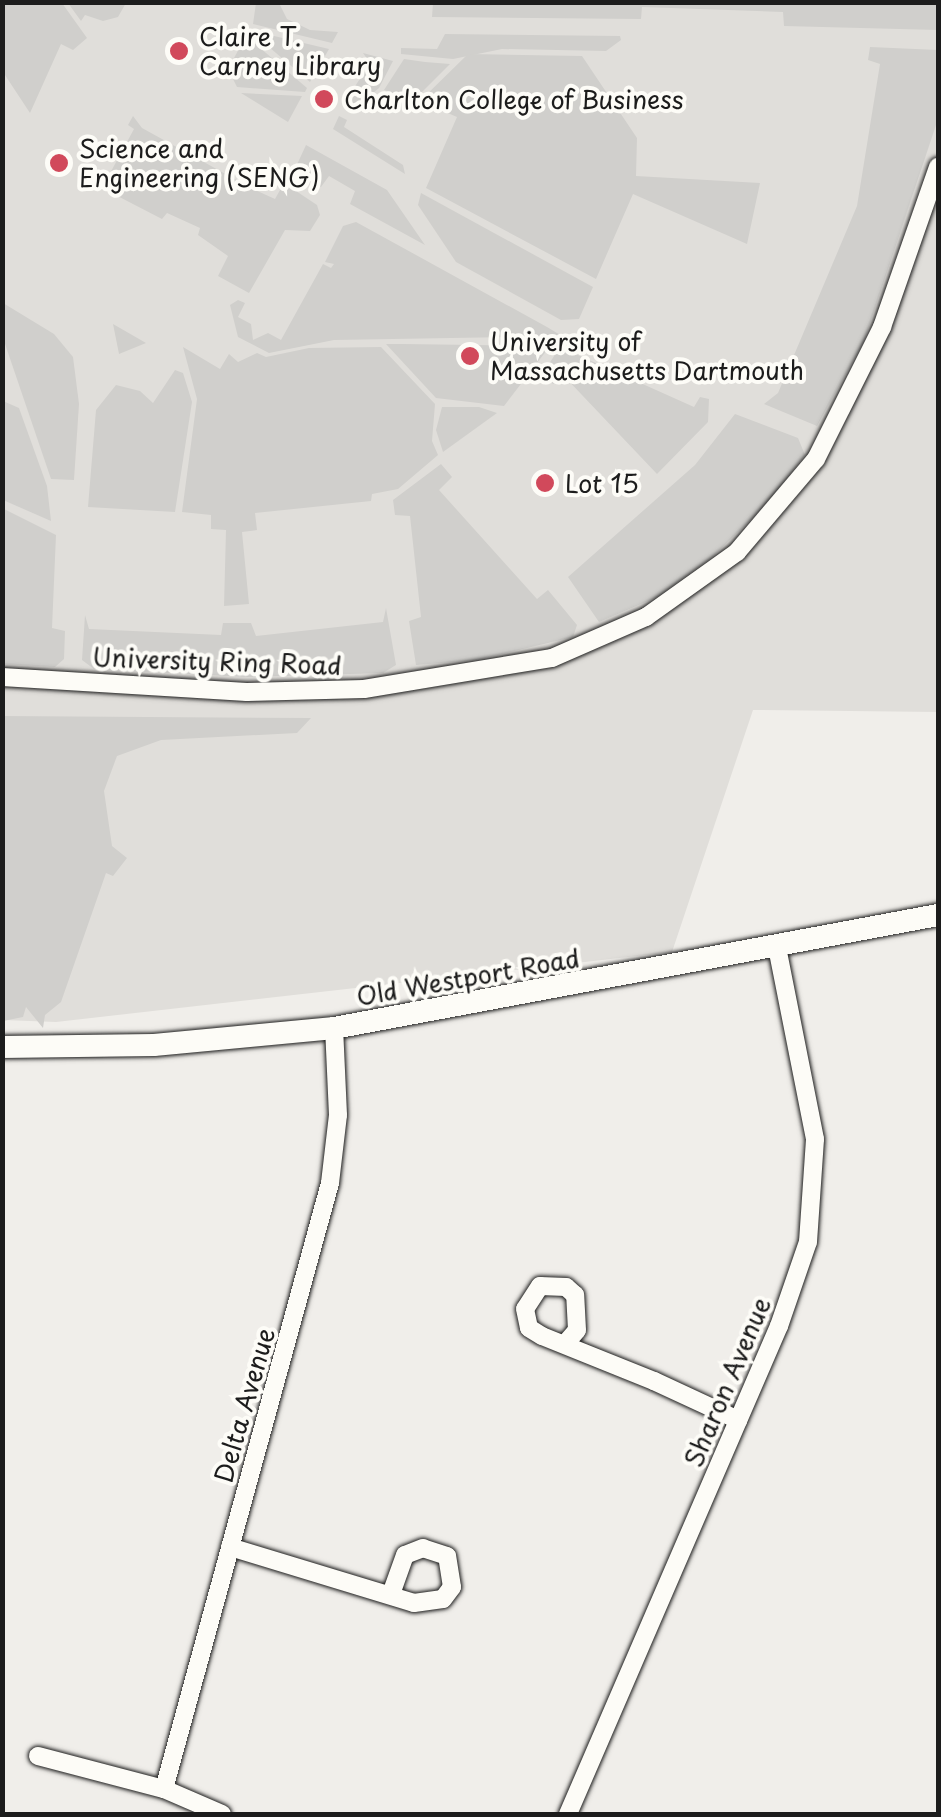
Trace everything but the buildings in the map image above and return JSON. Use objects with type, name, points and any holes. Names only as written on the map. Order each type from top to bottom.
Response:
[{"type":"main road","name":"Old Westport Road","points":[[2,1047],[154,1045],[334,1028],[938,915]]},
{"type":"street","name":"University Ring Road","points":[[2,677],[247,692],[384,687],[552,658],[646,617],[737,552],[816,459],[882,327],[938,168]]},
{"type":"street","name":"Sharon Avenue","points":[[568,1814],[799,1277],[812,1209],[815,1139],[777,947]]},
{"type":"street","name":"Delta Avenue","points":[[164,1790],[330,1184],[338,1114],[334,1028]]},
{"type":"street","points":[[565,1344],[738,1420]]},
{"type":"street","points":[[230,1547],[391,1594]]},
{"type":"street","points":[[38,1756],[164,1790],[222,1814]]},
{"type":"shaded area","points":[[3,2],[62,3],[87,38],[73,50],[61,44],[30,113],[3,72]]},
{"type":"shaded area","name":"University of Massachusetts Dartmouth","points":[[3,3],[938,3],[938,712],[753,710],[672,952],[56,1022],[3,1020]]},
{"type":"shaded area","points":[[68,3],[126,3],[118,17],[103,21],[85,15],[81,21]]},
{"type":"shaded area","points":[[256,3],[279,3],[287,19],[310,30],[338,32],[332,43],[253,24]]},
{"type":"shaded area","points":[[433,3],[938,3],[938,30],[784,26],[783,12],[642,7],[641,19],[432,17]]},
{"type":"shaded area","points":[[249,30],[329,49],[310,82]]},
{"type":"shaded area","points":[[445,34],[620,36],[621,40],[606,51],[502,49],[453,59],[401,54],[401,48],[437,49]]},
{"type":"shaded area","points":[[246,36],[307,88],[305,92],[237,87],[228,69]]},
{"type":"shaded area","points":[[870,47],[938,50],[938,119],[864,341],[817,426],[764,404],[778,393],[857,206],[880,64],[868,60]]},
{"type":"shaded area","points":[[363,53],[393,61],[379,88],[355,108],[345,102],[370,63]]},
{"type":"shaded area","points":[[468,54],[582,56],[637,138],[636,176],[760,183],[747,244],[633,194],[596,279],[426,188],[457,117],[420,101]]},
{"type":"shaded area","points":[[404,59],[450,64],[414,100],[384,90]]},
{"type":"shaded area","points":[[241,93],[302,96],[288,122]]},
{"type":"shaded area","points":[[133,116],[142,128],[251,188],[275,199],[284,183],[317,205],[320,215],[310,231],[285,230],[249,293],[218,276],[228,256],[198,235],[200,228],[167,213],[162,219],[102,188],[134,129],[128,125]]},
{"type":"shaded area","points":[[339,116],[347,120],[344,127],[403,165],[405,174],[333,129]]},
{"type":"shaded area","points":[[306,145],[387,190],[425,245],[350,204],[355,191],[329,176],[321,187],[294,171]]},
{"type":"shaded area","points":[[421,193],[593,287],[579,319],[561,320],[456,262],[418,205]]},
{"type":"shaded area","points":[[356,222],[562,336],[334,340],[269,353],[238,337],[230,305],[238,300],[245,303],[238,317],[251,324],[253,340],[268,333],[281,340],[323,264],[331,268],[334,264],[325,262],[343,226]]},
{"type":"shaded area","points":[[3,303],[54,334],[73,357],[79,404],[74,480],[51,479],[3,338]]},
{"type":"shaded area","points":[[113,324],[146,343],[119,354]]},
{"type":"shaded area","points":[[386,344],[550,346],[504,406],[436,398]]},
{"type":"shaded area","points":[[183,347],[220,369],[229,354],[238,362],[257,353],[266,357],[309,348],[381,347],[435,404],[432,441],[438,455],[398,489],[372,494],[371,501],[255,513],[257,530],[242,532],[249,604],[224,606],[226,530],[211,529],[211,515],[182,512],[197,399]]},
{"type":"shaded area","points":[[560,347],[694,407],[700,397],[709,399],[708,422],[657,474],[563,375],[553,384],[543,373]]},
{"type":"shaded area","points":[[175,370],[183,373],[192,402],[175,512],[88,507],[96,410],[116,385],[140,391],[153,403]]},
{"type":"shaded area","points":[[3,401],[19,408],[47,486],[51,521],[3,500]]},
{"type":"shaded area","points":[[442,407],[479,407],[497,413],[443,452],[436,430]]},
{"type":"shaded area","points":[[735,414],[798,438],[805,455],[764,507],[712,557],[657,597],[599,622],[568,577],[695,465]]},
{"type":"shaded area","points":[[441,464],[452,477],[439,490],[537,599],[548,590],[577,625],[573,637],[476,660],[416,665],[409,621],[421,617],[410,516],[395,515],[393,500]]},
{"type":"shaded area","points":[[2,508],[56,535],[52,628],[65,631],[64,659],[55,667],[3,664]]},
{"type":"shaded area","points":[[386,608],[396,665],[383,673],[248,677],[94,669],[82,660],[85,615],[89,629],[221,635],[223,623],[251,623],[256,636],[383,622]]},
{"type":"shaded area","points":[[2,716],[311,718],[297,733],[161,740],[117,756],[104,791],[112,846],[127,858],[113,876],[106,873],[61,1002],[45,1015],[43,1028],[26,1007],[23,1017],[3,1021]]},
{"type":"place","name":"Claire T. Carney Library","points":[[179,51]]},
{"type":"place","name":"Charlton College of Business","points":[[324,99]]},
{"type":"place","name":"Science and Engineering (SENG)","points":[[59,163]]},
{"type":"place","name":"University of Massachusetts Dartmouth","points":[[470,356]]},
{"type":"place","name":"Lot 15","points":[[545,483]]}]
